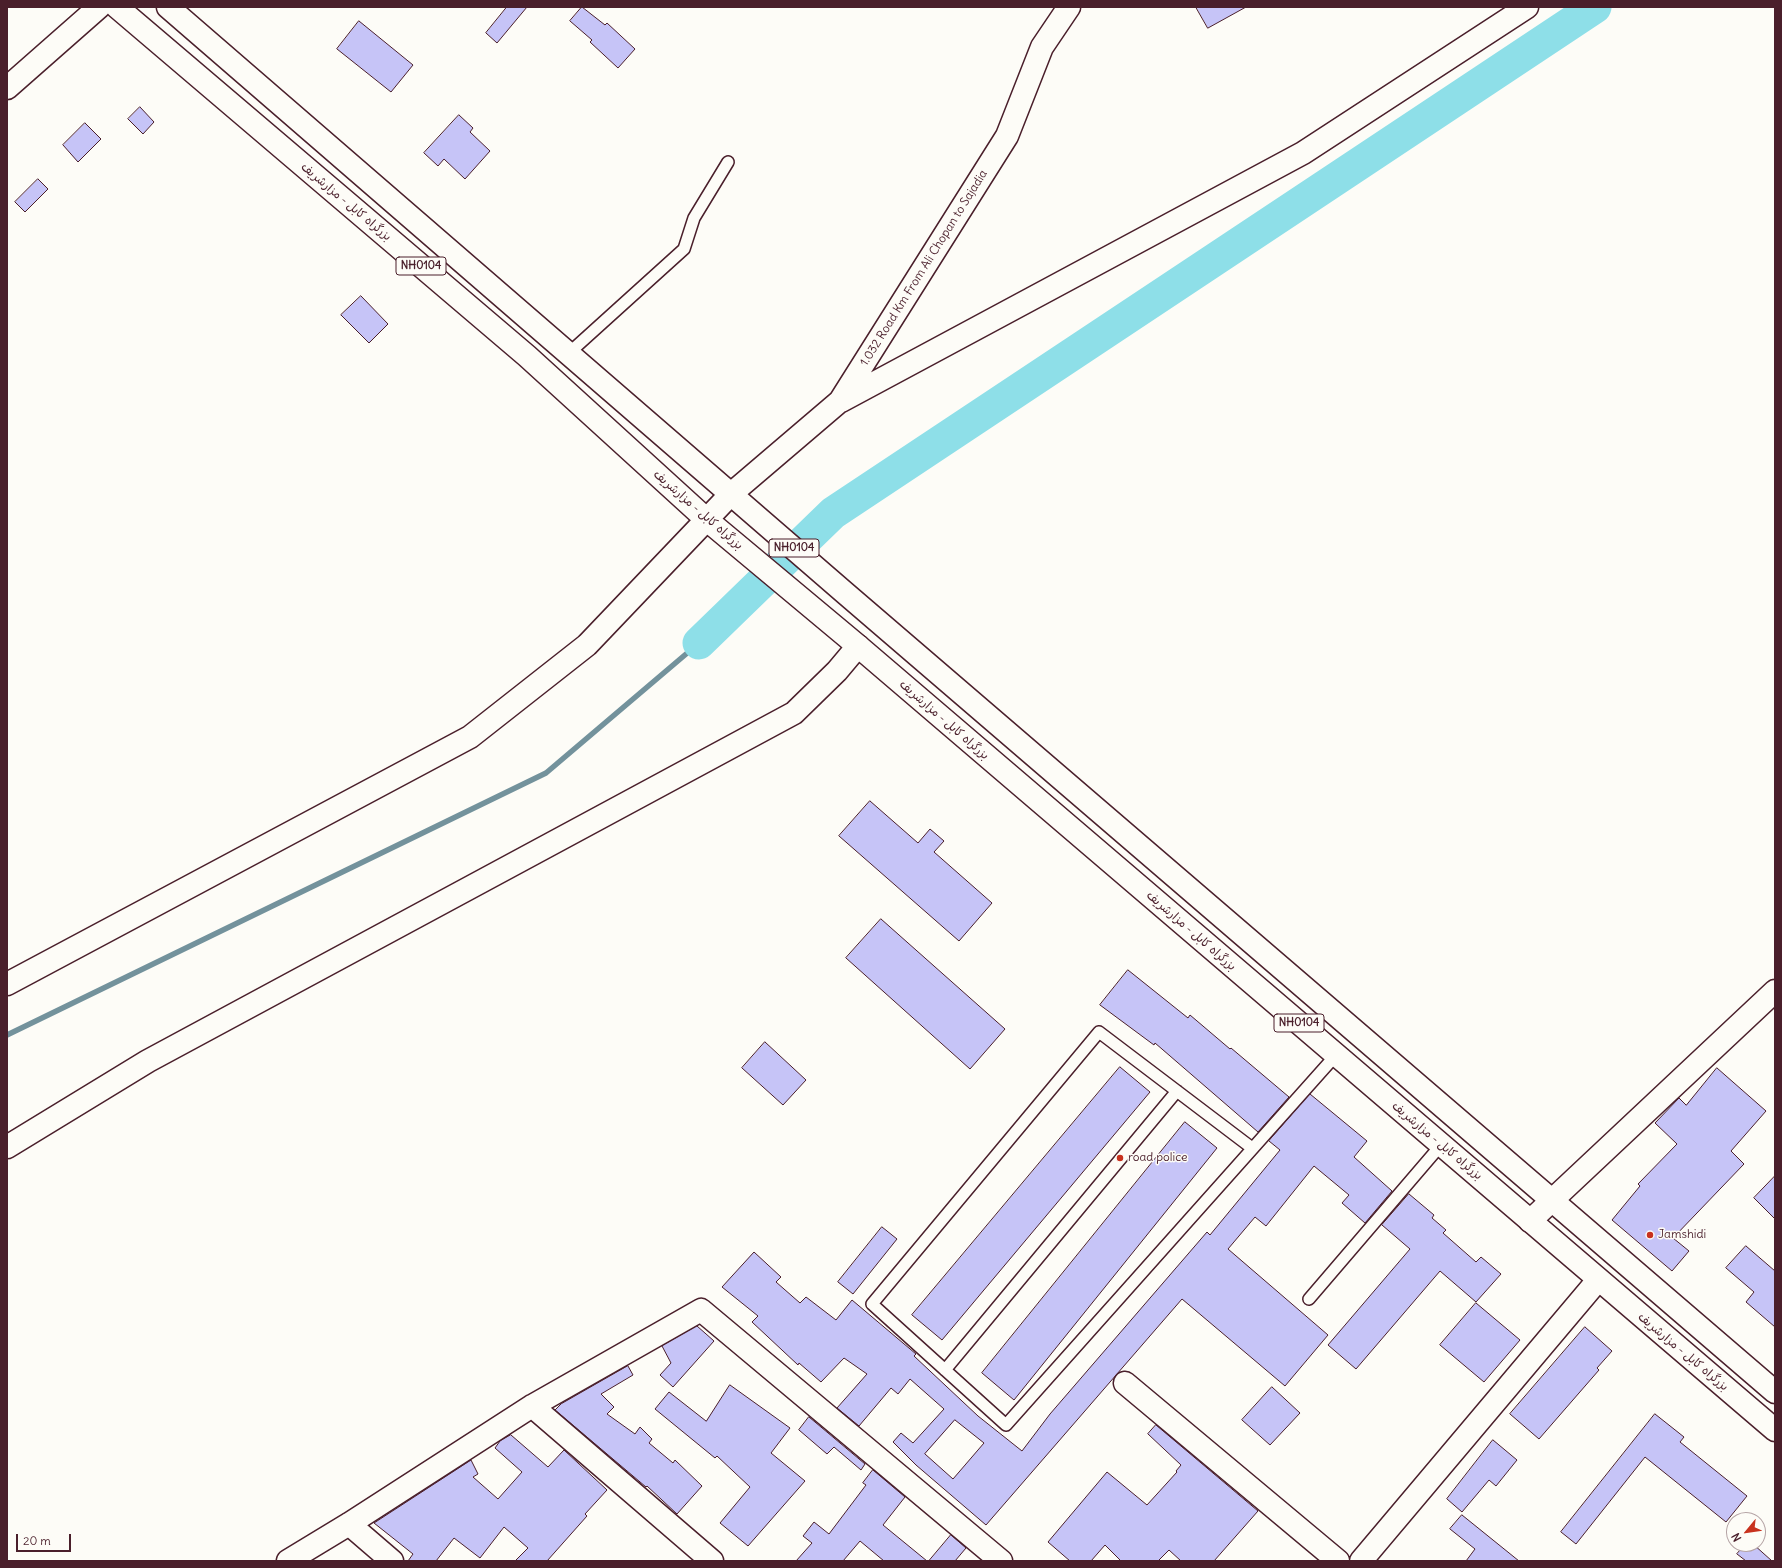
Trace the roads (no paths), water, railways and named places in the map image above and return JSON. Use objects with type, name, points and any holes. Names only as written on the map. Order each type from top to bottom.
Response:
[{"type":"main road","points":[[7,88],[99,7]]},
{"type":"main road","name":"بزرگراه کابل - مزارشریف","points":[[116,7],[527,356],[714,526],[858,646],[1775,1430]]},
{"type":"main road","name":"NH0104","points":[[168,7],[845,593],[1775,1392]]},
{"type":"main road","name":"1.032 Road Km From Ali Chopan to Sajadia","points":[[7,984],[470,737],[587,645],[714,526],[737,499],[840,401],[1007,136],[1042,47],[1069,7]]},
{"type":"main road","points":[[840,401],[1303,153],[1527,7]]},
{"type":"main road","points":[[7,1147],[148,1061],[794,713],[837,671],[858,646]]},
{"type":"main road","points":[[1530,1221],[1775,991]]},
{"type":"main road","points":[[1361,1561],[1598,1280]]},
{"type":"main road","points":[[288,1561],[349,1524],[532,1406],[701,1310],[1001,1561]]},
{"type":"main road","points":[[1125,1383],[1338,1561]]},
{"type":"main road","points":[[532,1406],[712,1561]]},
{"type":"main road","points":[[349,1524],[392,1561]]},
{"type":"lane","points":[[569,353],[684,249],[694,218],[728,162]]},
{"type":"lane","points":[[1252,1148],[1099,1032],[872,1304],[1006,1425],[1336,1055]]},
{"type":"lane","points":[[945,1370],[1177,1091]]},
{"type":"lane","points":[[1309,1299],[1442,1145]]},
{"type":"waterway","points":[[699,643],[833,513],[1595,7]]},
{"type":"waterway","points":[[7,1035],[546,773],[699,643]]},
{"type":"place","name":"road police","points":[[1120,1158]]},
{"type":"place","name":"Jamshidi","points":[[1650,1235]]}]
